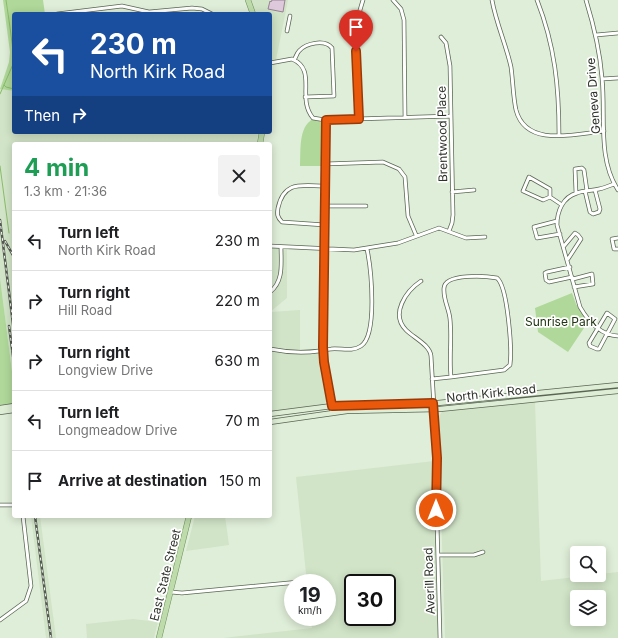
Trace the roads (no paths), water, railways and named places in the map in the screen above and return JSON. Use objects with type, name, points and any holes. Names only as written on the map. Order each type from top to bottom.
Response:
[{"type":"main road","points":[[248,0],[252,12]]},
{"type":"main road","name":"North Kirk Road","points":[[272,414],[332,406],[433,403],[618,385]]},
{"type":"main road","name":"North Kirk Road","points":[[272,422],[332,413],[434,409],[618,391]]},
{"type":"main road","points":[[0,408],[12,406]]},
{"type":"main road","points":[[0,412],[12,410]]},
{"type":"main road","name":"East State Street","points":[[159,638],[189,518]]},
{"type":"street","points":[[122,0],[122,6]]},
{"type":"street","points":[[359,119],[356,41],[358,16],[363,0]]},
{"type":"street","points":[[395,0],[401,9],[404,20],[405,117]]},
{"type":"street","points":[[492,0],[508,54],[515,102],[520,120],[531,131],[540,135],[604,131]]},
{"type":"street","points":[[537,0],[544,19],[556,66],[559,107],[559,135]]},
{"type":"street","name":"Geneva Drive","points":[[586,0],[596,35],[602,79],[605,155],[608,170],[618,190]]},
{"type":"street","points":[[77,12],[122,6],[149,12],[192,8],[202,9],[208,12]]},
{"type":"street","points":[[287,31],[290,16]]},
{"type":"street","points":[[596,35],[618,33]]},
{"type":"street","name":"Brentwood Place","points":[[441,37],[446,43],[450,66],[453,214],[449,231]]},
{"type":"street","points":[[294,60],[304,47],[312,44],[324,43],[329,44],[332,48],[334,96],[306,97]]},
{"type":"street","points":[[272,63],[289,59],[294,60],[305,70],[306,107],[312,116],[326,120],[451,116]]},
{"type":"street","points":[[602,79],[618,78]]},
{"type":"street","points":[[326,120],[323,350],[332,413]]},
{"type":"street","points":[[325,164],[383,162],[399,169],[405,177],[408,216],[416,235]]},
{"type":"street","points":[[576,193],[575,169],[584,168],[590,212],[593,214],[600,209],[595,190]]},
{"type":"street","points":[[529,177],[550,189],[550,197],[543,200],[523,191],[529,177]]},
{"type":"street","points":[[614,184],[595,190],[576,193],[567,198],[557,216],[557,221],[580,306],[586,317],[599,329],[608,334],[618,336]]},
{"type":"street","points":[[325,186],[290,187],[282,194],[278,213],[279,219],[282,222],[325,225]]},
{"type":"street","points":[[452,192],[474,190]]},
{"type":"street","points":[[550,197],[562,205]]},
{"type":"street","points":[[325,206],[366,206]]},
{"type":"street","points":[[557,221],[534,227],[537,238],[560,234]]},
{"type":"street","points":[[272,246],[325,250],[367,249],[398,243],[416,235],[439,228],[466,238],[485,238]]},
{"type":"street","points":[[564,246],[575,233],[581,239],[568,259]]},
{"type":"street","points":[[618,238],[612,239],[614,249],[618,249]]},
{"type":"street","points":[[272,290],[279,282],[281,273],[281,247]]},
{"type":"street","points":[[272,349],[288,351],[323,350],[330,348],[351,350],[361,346],[368,338],[371,328],[372,279],[367,249]]},
{"type":"street","points":[[570,267],[545,273],[546,280],[549,282],[592,274],[594,284],[574,287]]},
{"type":"street","points":[[432,379],[451,377],[504,370],[510,365],[508,314],[502,285],[497,278],[483,276],[456,278],[449,280],[445,284],[445,303],[450,318],[451,377]]},
{"type":"street","name":"Averill Road","points":[[421,281],[415,285],[401,303],[400,319],[405,329],[430,351],[437,458],[440,638]]},
{"type":"street","points":[[607,313],[615,319],[608,334],[599,349],[590,346],[589,343],[599,329],[607,313]]},
{"type":"street","points":[[0,505],[12,505]]},
{"type":"street","points":[[0,620],[26,601],[31,586],[23,518]]},
{"type":"street","points":[[438,555],[476,555],[483,552]]},
{"type":"street","points":[[171,592],[182,593],[284,583]]},
{"type":"waterway","points":[[6,0],[12,45]]},
{"type":"waterway","points":[[0,94],[12,67]]},
{"type":"waterway","points":[[4,85],[12,88]]},
{"type":"waterway","points":[[0,166],[9,233]]},
{"type":"railway","points":[[0,220],[12,316]]},
{"type":"railway","points":[[5,241],[12,253]]},
{"type":"railway","points":[[9,326],[12,348]]},
{"type":"railway","points":[[35,518],[51,638]]},
{"type":"park label","name":"Sunrise Park","points":[[561,321]]}]
